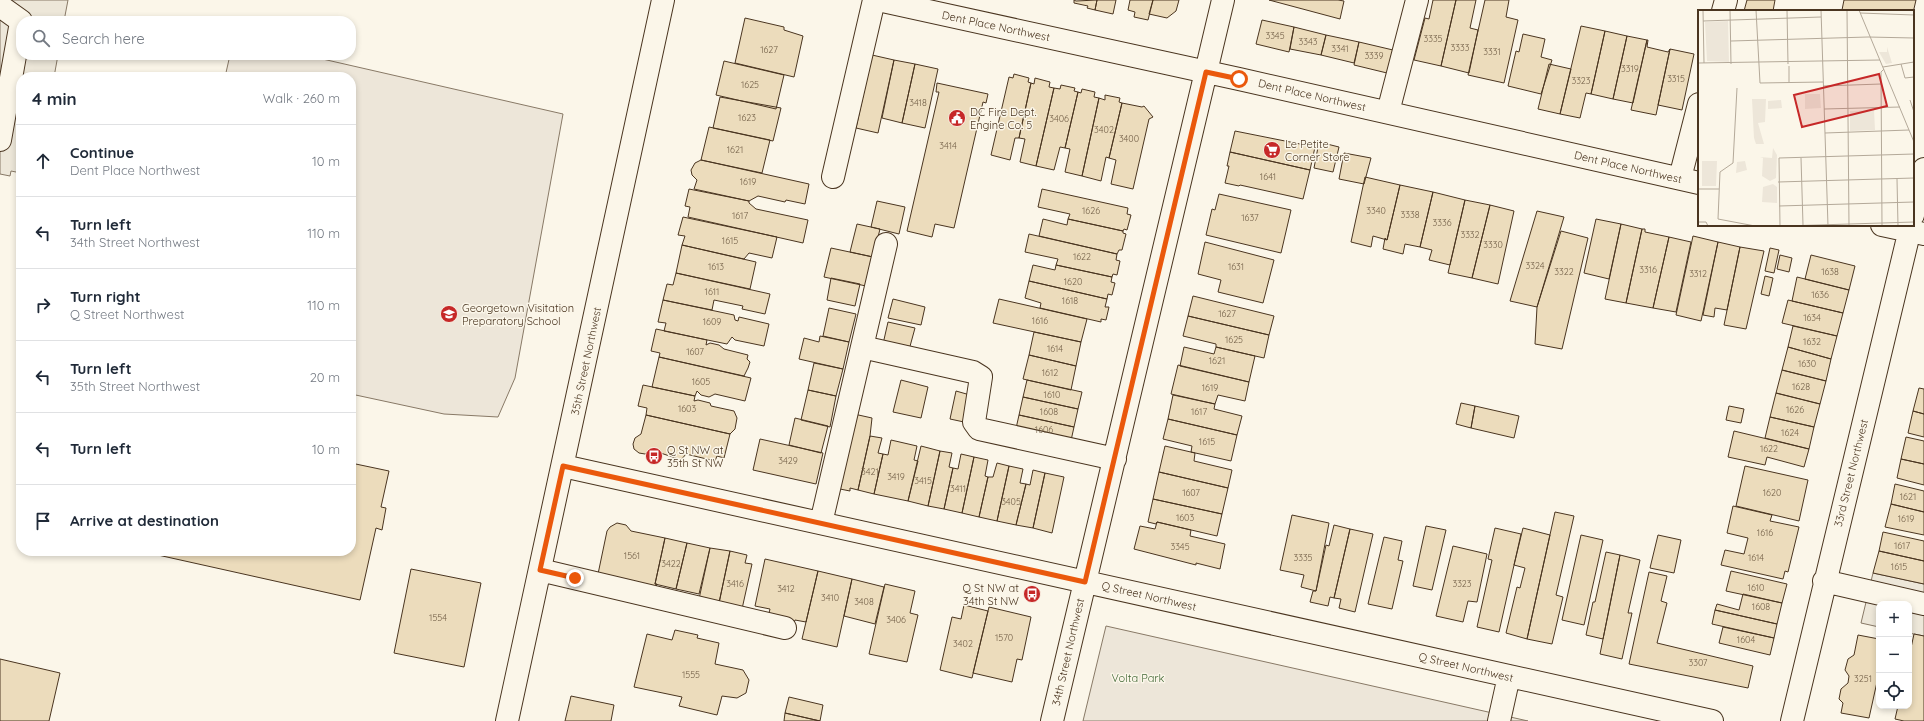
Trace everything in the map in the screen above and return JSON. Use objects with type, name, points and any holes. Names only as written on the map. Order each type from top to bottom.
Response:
[{"type":"street","name":"35th Street Northwest","points":[[507,721],[662,0]]},
{"type":"street","points":[[833,177],[874,0]]},
{"type":"street","name":"Dent Place Northwest","points":[[878,0],[1388,112],[1689,181]]},
{"type":"street","name":"34th Street Northwest","points":[[1052,721],[1223,0]]},
{"type":"street","points":[[1388,112],[1417,0]]},
{"type":"street","points":[[1723,10],[1726,0]]},
{"type":"street","points":[[0,6],[16,18]]},
{"type":"street","points":[[0,140],[16,50]]},
{"type":"street","points":[[1689,181],[1698,112]]},
{"type":"street","name":"33rd Street Northwest","points":[[1792,721],[1824,581],[1914,226],[1924,169]]},
{"type":"street","points":[[821,523],[886,244]]},
{"type":"street","points":[[862,347],[973,372],[981,377],[974,422],[979,429],[1115,459]]},
{"type":"street","name":"Q Street Northwest","points":[[563,466],[1712,721]]},
{"type":"street","points":[[540,570],[785,628]]},
{"type":"street","points":[[1824,581],[1924,604]]},
{"type":"street","points":[[1499,721],[1509,676]]},
{"type":"green space","points":[[229,60],[327,60],[563,114],[515,378],[498,417],[444,414],[356,395],[356,72],[226,72]]},
{"type":"green space","name":"Volta Park","points":[[1106,626],[1528,721],[1083,721]]},
{"type":"shaded area","points":[[0,0],[68,0],[65,16],[16,16],[16,60],[57,60],[55,72],[16,72],[16,172],[11,171],[10,176],[0,174]]},
{"type":"shaded area","points":[[1873,573],[1924,584],[1924,636],[1912,634],[1912,601],[1876,601],[1876,626],[1861,623]]},
{"type":"building","points":[[1074,0],[1097,0],[1095,10],[1087,8],[1088,6],[1074,3]]},
{"type":"building","points":[[1097,0],[1116,0],[1113,14],[1095,10]]},
{"type":"building","points":[[1130,0],[1153,0],[1148,20],[1134,17],[1135,12],[1128,10]]},
{"type":"building","points":[[1153,0],[1179,0],[1176,11],[1167,18],[1149,14]]},
{"type":"building","points":[[1269,0],[1338,0],[1344,1],[1340,19]]},
{"type":"building","points":[[1433,0],[1456,0],[1441,66],[1414,60],[1425,18],[1429,19]]},
{"type":"building","points":[[1456,0],[1476,0],[1470,28],[1478,30],[1469,73],[1441,66]]},
{"type":"building","points":[[1485,0],[1509,0],[1506,17],[1518,20],[1504,83],[1468,75]]},
{"type":"building","points":[[1747,0],[1775,0],[1773,10],[1744,10]]},
{"type":"building","points":[[1844,0],[1916,0],[1914,10],[1842,10]]},
{"type":"building","points":[[745,18],[784,27],[784,30],[803,36],[794,77],[735,63]]},
{"type":"building","points":[[1262,20],[1294,27],[1289,52],[1256,44]]},
{"type":"building","points":[[1581,26],[1605,31],[1591,94],[1586,93],[1580,118],[1560,114]]},
{"type":"building","points":[[1294,27],[1326,35],[1321,55],[1290,49]]},
{"type":"building","points":[[1605,31],[1627,36],[1613,99],[1591,94]]},
{"type":"building","points":[[1523,34],[1545,39],[1541,57],[1552,60],[1541,94],[1508,86],[1516,51],[1519,52]]},
{"type":"building","points":[[1326,35],[1359,42],[1354,63],[1321,55]]},
{"type":"building","points":[[1627,36],[1647,40],[1633,103],[1613,99]]},
{"type":"building","points":[[1647,40],[1647,47],[1668,52],[1670,49],[1656,115],[1631,110]]},
{"type":"building","points":[[1359,42],[1393,50],[1387,73],[1354,65]]},
{"type":"building","points":[[1670,49],[1694,54],[1682,110],[1658,105]]},
{"type":"building","points":[[872,55],[894,60],[878,133],[856,128]]},
{"type":"building","points":[[894,60],[915,64],[902,123],[882,118]]},
{"type":"building","points":[[724,61],[784,75],[776,109],[716,95]]},
{"type":"building","points":[[915,64],[938,69],[925,128],[902,123]]},
{"type":"building","points":[[1549,64],[1571,69],[1560,114],[1538,109]]},
{"type":"building","points":[[1014,74],[1029,78],[1028,82],[1031,83],[1019,138],[1015,138],[1010,160],[991,155],[1009,77],[1013,78]]},
{"type":"building","points":[[1035,78],[1050,82],[1049,87],[1054,88],[1036,166],[1020,162],[1025,139],[1019,138],[1031,83],[1034,84]]},
{"type":"building","points":[[937,83],[988,94],[986,103],[983,102],[954,228],[935,224],[932,237],[907,231],[939,92],[936,92]]},
{"type":"building","points":[[1061,85],[1075,88],[1074,91],[1078,92],[1065,148],[1060,147],[1054,170],[1036,166],[1054,88],[1060,89]]},
{"type":"building","points":[[1082,89],[1095,92],[1094,97],[1099,98],[1082,176],[1065,172],[1070,149],[1065,148],[1078,92],[1081,93]]},
{"type":"building","points":[[1105,95],[1120,98],[1119,102],[1122,103],[1109,158],[1106,157],[1101,181],[1082,176],[1099,98],[1105,100]]},
{"type":"building","points":[[720,97],[781,108],[773,141],[713,128]]},
{"type":"building","points":[[1122,103],[1142,107],[1144,106],[1153,117],[1149,119],[1133,189],[1111,184],[1116,160],[1109,158]]},
{"type":"building","points":[[709,127],[770,140],[762,173],[701,160]]},
{"type":"building","points":[[1235,131],[1315,147],[1310,170],[1230,152]]},
{"type":"building","points":[[1319,142],[1339,147],[1333,172],[1314,168]]},
{"type":"building","points":[[1230,152],[1310,170],[1303,199],[1225,183],[1229,166],[1227,166]]},
{"type":"building","points":[[1344,153],[1371,158],[1364,184],[1339,179]]},
{"type":"building","points":[[701,160],[809,184],[805,204],[786,200],[785,202],[758,196],[749,201],[694,189],[697,180],[692,175],[691,170],[695,163]]},
{"type":"building","points":[[1365,177],[1400,185],[1387,240],[1373,236],[1371,247],[1351,242]]},
{"type":"building","points":[[1400,185],[1433,192],[1420,247],[1405,244],[1403,254],[1383,249],[1385,238],[1387,240]]},
{"type":"building","points":[[689,189],[749,201],[749,203],[756,209],[808,220],[803,243],[688,217],[690,207],[685,206]]},
{"type":"building","points":[[1042,189],[1128,208],[1127,214],[1131,215],[1127,230],[1124,229],[1123,231],[1068,219],[1070,214],[1038,207]]},
{"type":"building","points":[[1433,192],[1465,200],[1450,265],[1429,260],[1432,250],[1420,247]]},
{"type":"building","points":[[1219,194],[1291,210],[1281,253],[1206,235],[1212,209],[1215,210]]},
{"type":"building","points":[[1465,200],[1490,205],[1472,278],[1448,273]]},
{"type":"building","points":[[877,201],[905,207],[899,234],[871,227]]},
{"type":"building","points":[[1490,205],[1514,211],[1498,284],[1472,278]]},
{"type":"building","points":[[1537,211],[1564,217],[1537,307],[1510,301]]},
{"type":"building","points":[[683,217],[777,237],[772,258],[749,253],[744,259],[682,245],[685,236],[678,235]]},
{"type":"building","points":[[1043,219],[1067,225],[1068,219],[1123,231],[1123,233],[1126,234],[1122,250],[1119,250],[1117,254],[1039,236]]},
{"type":"building","points":[[1596,219],[1621,224],[1609,279],[1584,273]]},
{"type":"building","points":[[857,224],[880,229],[873,257],[850,252]]},
{"type":"building","points":[[1621,224],[1642,229],[1626,303],[1605,299]]},
{"type":"building","points":[[1642,229],[1645,229],[1645,232],[1669,237],[1653,308],[1626,303]]},
{"type":"building","points":[[1561,231],[1588,238],[1562,349],[1535,344],[1537,307]]},
{"type":"building","points":[[1029,234],[1117,254],[1116,260],[1120,261],[1117,275],[1113,274],[1112,277],[1056,265],[1058,259],[1025,252]]},
{"type":"building","points":[[1693,236],[1718,242],[1701,321],[1676,315]]},
{"type":"building","points":[[1669,237],[1691,242],[1676,312],[1653,308]]},
{"type":"building","points":[[1205,242],[1274,260],[1263,303],[1218,292],[1221,280],[1198,274]]},
{"type":"building","points":[[1718,242],[1740,247],[1727,310],[1715,308],[1714,317],[1703,315]]},
{"type":"building","points":[[682,245],[756,262],[750,289],[676,273]]},
{"type":"building","points":[[1740,247],[1764,251],[1746,329],[1724,325]]},
{"type":"building","points":[[831,248],[873,257],[866,286],[824,277]]},
{"type":"building","points":[[1770,248],[1779,250],[1774,273],[1765,271]]},
{"type":"building","points":[[1780,255],[1792,258],[1789,272],[1777,269]]},
{"type":"building","points":[[1811,255],[1855,266],[1849,290],[1805,279]]},
{"type":"building","points":[[1033,265],[1055,270],[1056,265],[1112,277],[1111,282],[1115,283],[1112,295],[1108,294],[1107,299],[1029,281]]},
{"type":"building","points":[[676,273],[770,294],[765,314],[742,309],[743,306],[714,300],[712,310],[663,300],[667,284],[673,285]]},
{"type":"building","points":[[1765,276],[1773,278],[1769,296],[1761,294]]},
{"type":"building","points":[[1797,277],[1849,290],[1843,313],[1792,301]]},
{"type":"building","points":[[831,278],[860,284],[855,306],[827,300]]},
{"type":"building","points":[[1029,281],[1107,299],[1105,307],[1109,307],[1106,320],[1101,319],[1101,322],[1040,308],[1041,303],[1025,298]]},
{"type":"building","points":[[1193,296],[1274,316],[1269,335],[1188,316]]},
{"type":"building","points":[[893,299],[925,307],[921,325],[888,318]]},
{"type":"building","points":[[999,299],[1087,319],[1081,342],[993,323]]},
{"type":"building","points":[[663,300],[734,315],[735,320],[738,321],[739,317],[769,324],[764,346],[735,340],[732,337],[727,344],[664,331],[666,323],[658,322]]},
{"type":"building","points":[[1788,300],[1843,313],[1837,336],[1782,323]]},
{"type":"building","points":[[829,308],[856,314],[849,342],[823,336]]},
{"type":"building","points":[[1188,316],[1269,335],[1264,358],[1216,347],[1216,344],[1183,336]]},
{"type":"building","points":[[888,322],[915,328],[909,350],[883,344]]},
{"type":"building","points":[[1793,326],[1837,336],[1831,359],[1788,347]]},
{"type":"building","points":[[656,329],[707,340],[706,345],[710,343],[719,345],[724,349],[748,355],[747,359],[750,362],[748,368],[744,376],[659,357],[660,353],[651,351]]},
{"type":"building","points":[[1034,332],[1081,342],[1076,366],[1029,355]]},
{"type":"building","points":[[820,336],[849,342],[843,369],[799,359],[804,338],[819,342]]},
{"type":"building","points":[[1184,347],[1214,354],[1216,347],[1255,356],[1249,382],[1180,366]]},
{"type":"building","points":[[1788,347],[1831,359],[1826,381],[1782,370]]},
{"type":"building","points":[[1029,355],[1076,366],[1071,390],[1023,379]]},
{"type":"building","points":[[659,357],[751,378],[745,401],[715,394],[709,397],[701,395],[697,391],[695,396],[652,387]]},
{"type":"building","points":[[814,363],[843,369],[836,396],[808,390]]},
{"type":"building","points":[[1178,365],[1249,382],[1245,401],[1218,395],[1215,404],[1171,394]]},
{"type":"building","points":[[1782,370],[1826,381],[1820,404],[1776,393]]},
{"type":"building","points":[[901,380],[928,387],[921,418],[893,412]]},
{"type":"building","points":[[1027,380],[1082,392],[1078,409],[1023,397]]},
{"type":"building","points":[[643,385],[695,396],[694,401],[698,400],[710,403],[711,406],[734,411],[737,418],[735,429],[730,434],[646,415],[647,408],[638,406]]},
{"type":"building","points":[[1919,388],[1924,389],[1924,414],[1913,411]]},
{"type":"building","points":[[808,390],[836,396],[830,427],[801,420]]},
{"type":"building","points":[[956,391],[970,395],[964,422],[950,419]]},
{"type":"building","points":[[1776,393],[1820,404],[1814,427],[1770,417]]},
{"type":"building","points":[[1173,395],[1215,404],[1214,409],[1242,416],[1237,435],[1168,419]]},
{"type":"building","points":[[1023,397],[1078,409],[1074,427],[1019,415]]},
{"type":"building","points":[[1461,403],[1475,406],[1471,428],[1456,424]]},
{"type":"building","points":[[1475,406],[1519,416],[1514,438],[1471,428]]},
{"type":"building","points":[[1729,406],[1744,409],[1741,423],[1726,420]]},
{"type":"building","points":[[1913,411],[1924,414],[1924,437],[1908,433]]},
{"type":"building","points":[[854,414],[872,418],[870,436],[858,490],[850,488],[850,491],[840,489]]},
{"type":"building","points":[[646,415],[730,434],[724,458],[717,456],[715,461],[686,454],[681,460],[652,450],[645,454],[639,453],[634,449],[633,444],[635,438],[641,434]]},
{"type":"building","points":[[1019,415],[1074,427],[1070,445],[1015,433]]},
{"type":"building","points":[[1770,417],[1814,427],[1809,449],[1765,438]]},
{"type":"building","points":[[795,418],[828,426],[821,453],[789,445]]},
{"type":"building","points":[[1168,419],[1237,435],[1231,461],[1191,452],[1192,446],[1163,439]]},
{"type":"building","points":[[1734,431],[1809,449],[1804,467],[1767,457],[1765,465],[1728,457]]},
{"type":"building","points":[[870,436],[882,438],[878,453],[883,454],[874,494],[858,490]]},
{"type":"building","points":[[1906,437],[1924,441],[1924,464],[1901,459]]},
{"type":"building","points":[[760,439],[823,453],[816,484],[753,470]]},
{"type":"building","points":[[891,440],[917,446],[914,460],[918,461],[908,501],[874,494],[883,454],[888,455]]},
{"type":"building","points":[[921,446],[940,451],[928,506],[908,501]]},
{"type":"building","points":[[1165,446],[1195,453],[1194,461],[1232,470],[1228,488],[1159,472]]},
{"type":"building","points":[[940,451],[952,453],[949,467],[953,468],[944,509],[928,506]]},
{"type":"building","points":[[961,454],[974,457],[962,513],[944,509],[953,468],[958,469]]},
{"type":"building","points":[[974,457],[988,460],[985,476],[988,477],[979,517],[962,513]]},
{"type":"building","points":[[1901,459],[1924,464],[1924,485],[1897,478]]},
{"type":"building","points":[[997,463],[1009,466],[997,521],[979,517],[988,477],[993,477]]},
{"type":"building","points":[[356,464],[389,471],[381,507],[386,508],[382,530],[376,528],[360,600],[162,556],[356,556]]},
{"type":"building","points":[[1009,466],[1023,469],[1020,483],[1026,484],[1016,525],[997,521]]},
{"type":"building","points":[[1745,466],[1808,480],[1799,521],[1736,506]]},
{"type":"building","points":[[1033,470],[1045,473],[1033,528],[1016,525],[1026,484],[1030,485]]},
{"type":"building","points":[[1159,472],[1228,488],[1222,514],[1153,499]]},
{"type":"building","points":[[1045,473],[1064,477],[1052,533],[1033,528]]},
{"type":"building","points":[[1895,484],[1924,491],[1924,512],[1891,504]]},
{"type":"building","points":[[1153,499],[1222,514],[1217,536],[1157,522],[1156,524],[1148,522]]},
{"type":"building","points":[[1891,504],[1924,512],[1924,535],[1885,527]]},
{"type":"building","points":[[1733,506],[1772,515],[1770,521],[1799,527],[1788,572],[1785,571],[1783,579],[1721,565],[1725,550],[1744,554],[1748,538],[1727,533]]},
{"type":"building","points":[[1555,512],[1574,516],[1556,595],[1563,597],[1552,644],[1527,639]]},
{"type":"building","points":[[1292,515],[1329,523],[1316,591],[1301,587],[1304,575],[1280,570]]},
{"type":"building","points":[[1157,522],[1191,530],[1190,536],[1225,544],[1220,569],[1196,563],[1196,565],[1134,549],[1140,526],[1155,529]]},
{"type":"building","points":[[617,523],[626,525],[631,531],[665,538],[655,584],[657,584],[656,587],[598,574],[607,531],[610,527]]},
{"type":"building","points":[[1334,525],[1350,529],[1334,598],[1330,597],[1328,606],[1310,602],[1313,591],[1316,591],[1326,545],[1329,546]]},
{"type":"building","points":[[1426,526],[1446,530],[1432,590],[1413,586]]},
{"type":"building","points":[[1495,528],[1521,534],[1499,632],[1477,627],[1492,560],[1488,559]]},
{"type":"building","points":[[1523,528],[1550,535],[1527,639],[1506,633],[1517,587],[1520,588],[1525,568],[1514,565]]},
{"type":"building","points":[[1350,529],[1373,534],[1355,612],[1339,608],[1341,599],[1334,598]]},
{"type":"building","points":[[1883,532],[1924,541],[1924,561],[1879,551]]},
{"type":"building","points":[[1581,535],[1603,540],[1584,625],[1562,620]]},
{"type":"building","points":[[1658,535],[1681,540],[1674,573],[1650,568]]},
{"type":"building","points":[[1384,537],[1402,541],[1398,560],[1403,561],[1392,609],[1368,604]]},
{"type":"building","points":[[665,538],[687,543],[676,589],[655,584]]},
{"type":"building","points":[[687,543],[710,548],[699,594],[676,589]]},
{"type":"building","points":[[1453,546],[1487,554],[1477,602],[1468,601],[1463,622],[1436,616]]},
{"type":"building","points":[[710,548],[730,551],[719,603],[699,599]]},
{"type":"building","points":[[730,551],[747,555],[745,563],[752,564],[742,609],[719,603]]},
{"type":"building","points":[[1879,551],[1924,561],[1924,584],[1873,573]]},
{"type":"building","points":[[1606,552],[1620,555],[1603,639],[1586,635]]},
{"type":"building","points":[[1620,555],[1640,560],[1628,613],[1632,613],[1622,659],[1600,654]]},
{"type":"building","points":[[765,559],[818,571],[806,622],[795,620],[794,623],[768,617],[770,609],[755,606]]},
{"type":"building","points":[[411,569],[481,583],[464,667],[394,653]]},
{"type":"building","points":[[818,571],[852,579],[837,647],[802,639]]},
{"type":"building","points":[[1731,571],[1787,584],[1782,603],[1726,591]]},
{"type":"building","points":[[1649,572],[1667,576],[1661,601],[1667,603],[1657,643],[1753,666],[1748,688],[1629,664]]},
{"type":"building","points":[[852,579],[884,587],[875,624],[844,616]]},
{"type":"building","points":[[885,584],[915,591],[910,613],[918,615],[907,662],[869,654]]},
{"type":"building","points":[[1743,594],[1782,603],[1777,624],[1715,610],[1717,604],[1739,610]]},
{"type":"building","points":[[964,605],[988,611],[972,678],[940,670],[952,617],[961,619]]},
{"type":"building","points":[[989,607],[1031,617],[1022,660],[1017,659],[1012,682],[973,673]]},
{"type":"building","points":[[1715,610],[1777,624],[1774,638],[1712,624]]},
{"type":"building","points":[[1723,627],[1774,638],[1770,655],[1719,643]]},
{"type":"building","points":[[675,630],[698,635],[697,638],[719,643],[715,664],[743,670],[749,680],[746,693],[737,698],[722,696],[717,715],[679,706],[682,697],[634,687],[647,634],[672,640]]},
{"type":"building","points":[[1914,634],[1924,636],[1924,721],[1904,721],[1895,719],[1897,709],[1912,709],[1912,643]]},
{"type":"building","points":[[1858,635],[1876,638],[1876,686],[1869,718],[1841,713],[1843,703],[1839,699],[1841,689],[1848,683],[1849,676],[1845,670],[1848,659],[1854,655]]},
{"type":"building","points":[[0,659],[60,673],[49,721],[0,721]]},
{"type":"building","points":[[571,696],[614,705],[611,721],[565,721]]},
{"type":"building","points":[[789,697],[823,705],[820,721],[785,713]]},
{"type":"building","points":[[785,713],[820,721],[784,721]]},
{"type":"place","name":"DC Fire Dept. Engine Co. 5","points":[[957,118]]},
{"type":"place","name":"Le Petite Corner Store","points":[[1272,150]]},
{"type":"place","name":"Georgetown Visitation Preparatory School","points":[[449,314]]},
{"type":"place","name":"Q St NW at 35th St NW","points":[[654,456]]},
{"type":"place","name":"Q St NW at 34th St NW","points":[[1032,594]]},
{"type":"route","points":[[575,578],[540,570],[563,466],[1085,582],[1206,72],[1239,79]]}]
